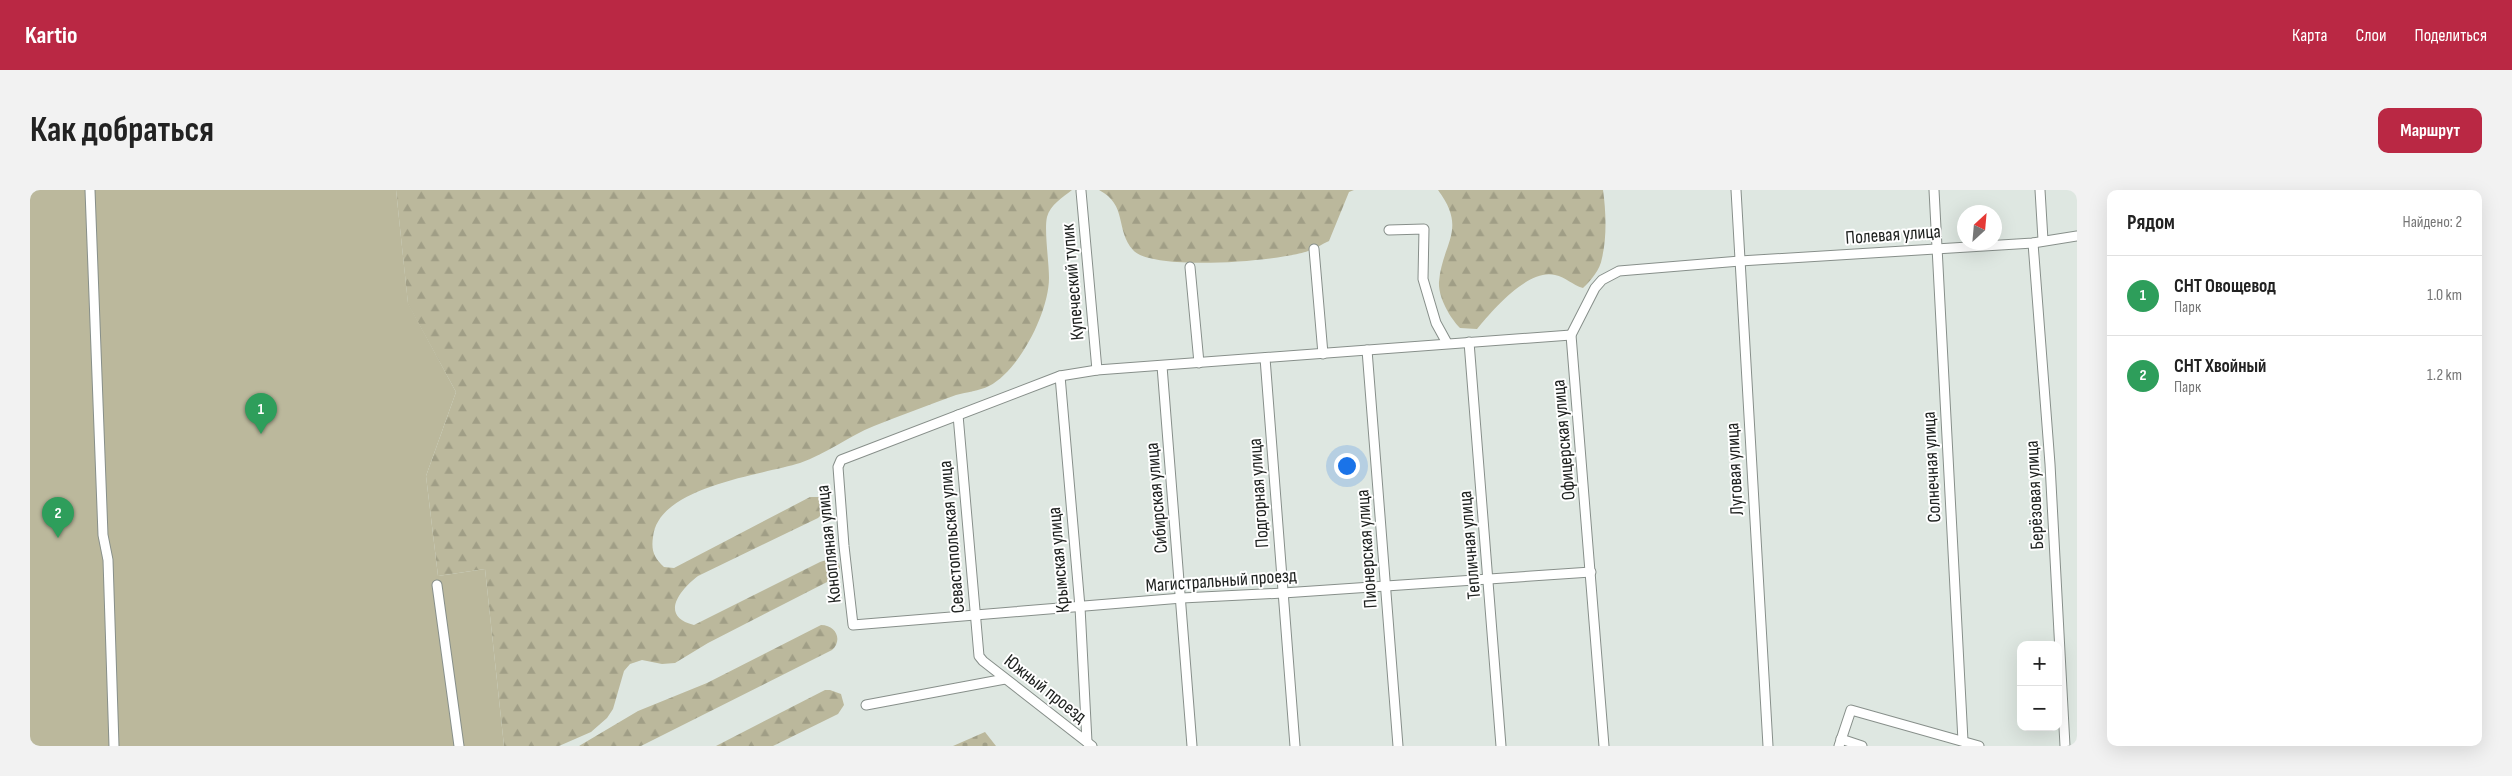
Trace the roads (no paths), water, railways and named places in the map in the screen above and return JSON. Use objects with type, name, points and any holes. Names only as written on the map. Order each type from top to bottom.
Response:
[{"type":"street","points":[[90,190],[103,535],[108,560],[114,746]]},
{"type":"street","name":"Луговая улица","points":[[1736,190],[1768,746]]},
{"type":"street","name":"Солнечная улица","points":[[1934,190],[1963,741]]},
{"type":"street","points":[[2040,190],[2043,240]]},
{"type":"street","name":"Купеческий тупик","points":[[1081,191],[1097,370]]},
{"type":"street","points":[[1389,230],[1424,229],[1424,280],[1436,323],[1448,343]]},
{"type":"street","name":"Полевая улица","points":[[1740,261],[2033,243],[2077,236]]},
{"type":"street","name":"Берёзовая улица","points":[[2033,243],[2050,464],[2065,746]]},
{"type":"street","points":[[1314,249],[1323,354]]},
{"type":"street","points":[[958,415],[1060,376],[1097,370],[1571,335],[1595,288],[1602,280],[1619,270],[1740,261]]},
{"type":"street","points":[[1190,267],[1199,362]]},
{"type":"street","name":"Офицерская улица","points":[[1571,335],[1604,746]]},
{"type":"street","name":"Тепличная улица","points":[[1469,342],[1501,746]]},
{"type":"street","name":"Пионерская улица","points":[[1367,350],[1398,746]]},
{"type":"street","name":"Подгорная улица","points":[[1265,358],[1294,746]]},
{"type":"street","name":"Сибирская улица","points":[[1162,366],[1182,598],[1192,746]]},
{"type":"street","name":"Крымская улица","points":[[1060,376],[1090,744]]},
{"type":"street","name":"Конопляная улица","points":[[853,625],[844,546],[839,482],[840,461],[958,415]]},
{"type":"street","name":"Севастопольская улица","points":[[958,415],[979,656]]},
{"type":"street","name":"Магистральный проезд","points":[[853,625],[1182,598],[1591,572]]},
{"type":"street","points":[[437,585],[459,746]]},
{"type":"street","name":"Южный проезд","points":[[979,656],[1005,679],[1090,744]]},
{"type":"street","points":[[866,705],[1005,679]]},
{"type":"street","points":[[1862,746],[1840,742],[1851,710],[1979,746]]},
{"type":"place","name":"СНТ Овощевод","points":[[261,434]]},
{"type":"place","name":"СНТ Хвойный","points":[[58,538]]}]
